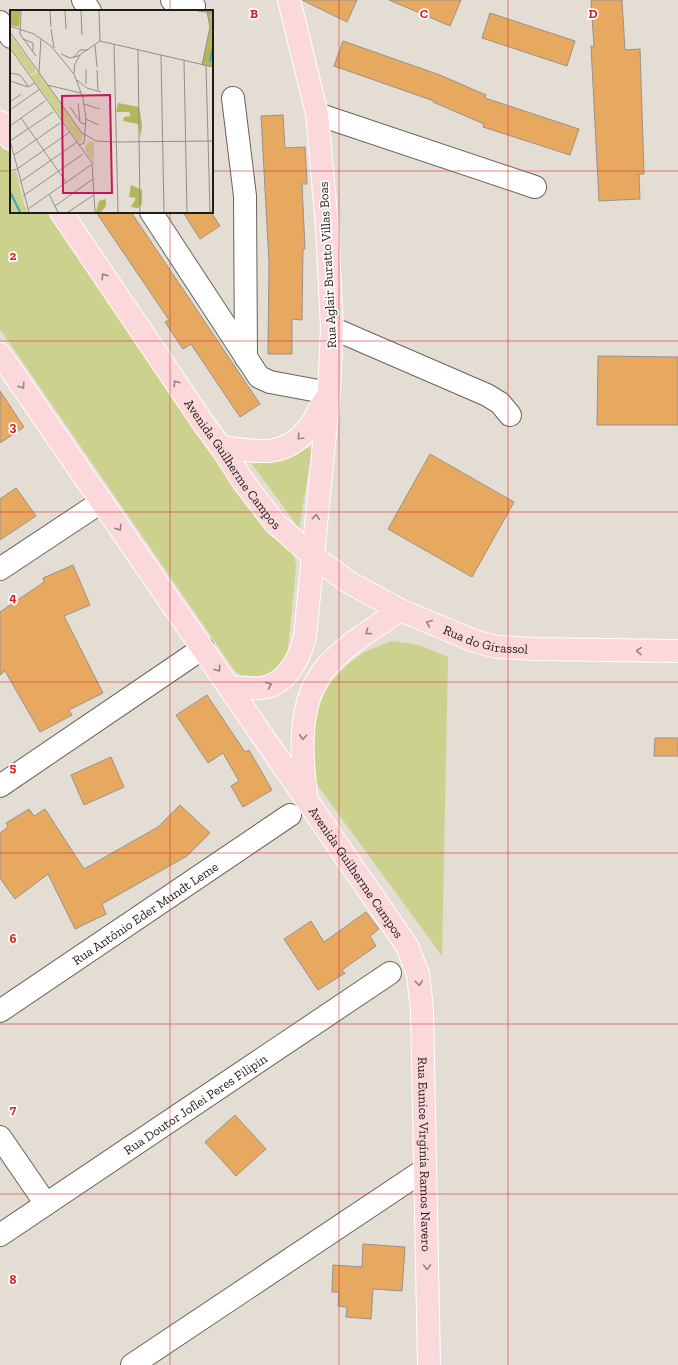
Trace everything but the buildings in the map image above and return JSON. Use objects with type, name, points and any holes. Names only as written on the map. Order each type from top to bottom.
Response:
[{"type":"main road","name":"Rua Aglair Buratto Villas Boas","points":[[289,0],[317,114],[327,227],[332,328],[329,393],[313,556]]},
{"type":"main road","points":[[0,122],[10,137]]},
{"type":"main road","name":"Avenida Guilherme Campos","points":[[61,213],[204,424],[222,447],[245,484],[275,523],[313,556]]},
{"type":"main road","name":"Avenida Guilherme Campos","points":[[0,354],[101,502],[231,687],[407,946]]},
{"type":"main road","points":[[222,447],[258,451],[278,450],[294,443],[308,429],[329,393]]},
{"type":"main road","points":[[231,687],[263,688],[279,681],[300,656],[305,636],[313,556]]},
{"type":"main road","name":"Rua do Girassol","points":[[313,556],[350,583],[400,610],[461,636],[497,647],[536,650],[678,651]]},
{"type":"main road","name":"Avenida Guilherme Campos","points":[[306,798],[302,758],[304,727],[309,699],[316,681],[328,666],[350,644],[400,610]]},
{"type":"main road","name":"Rua Eunice Virgínia Ramos Navero","points":[[407,946],[418,974],[422,1010],[429,1365]]},
{"type":"street","points":[[83,0],[89,10]]},
{"type":"street","points":[[172,0],[194,6]]},
{"type":"street","points":[[0,22],[10,36]]},
{"type":"street","points":[[233,98],[245,196],[246,358]]},
{"type":"street","points":[[317,114],[535,187]]},
{"type":"street","points":[[152,213],[259,377],[270,382],[329,393]]},
{"type":"street","points":[[332,328],[487,395],[500,403],[510,415]]},
{"type":"street","points":[[0,569],[101,502]]},
{"type":"street","points":[[0,786],[203,648]]},
{"type":"street","name":"Rua Antônio Eder Mundt Leme","points":[[0,1011],[290,815]]},
{"type":"street","name":"Rua Doutor Joflei Peres Filipin","points":[[0,1236],[390,973]]},
{"type":"street","points":[[0,1137],[46,1204]]},
{"type":"street","points":[[132,1365],[424,1170]]},
{"type":"green space","points":[[0,134],[10,149],[10,213],[55,213],[293,555],[296,564],[287,658],[269,679],[249,682],[235,671],[0,329]]},
{"type":"green space","points":[[313,446],[299,528],[252,464]]},
{"type":"green space","points":[[392,641],[419,645],[448,657],[442,956],[313,779],[312,741],[314,724],[324,693],[346,666],[363,653]]}]
